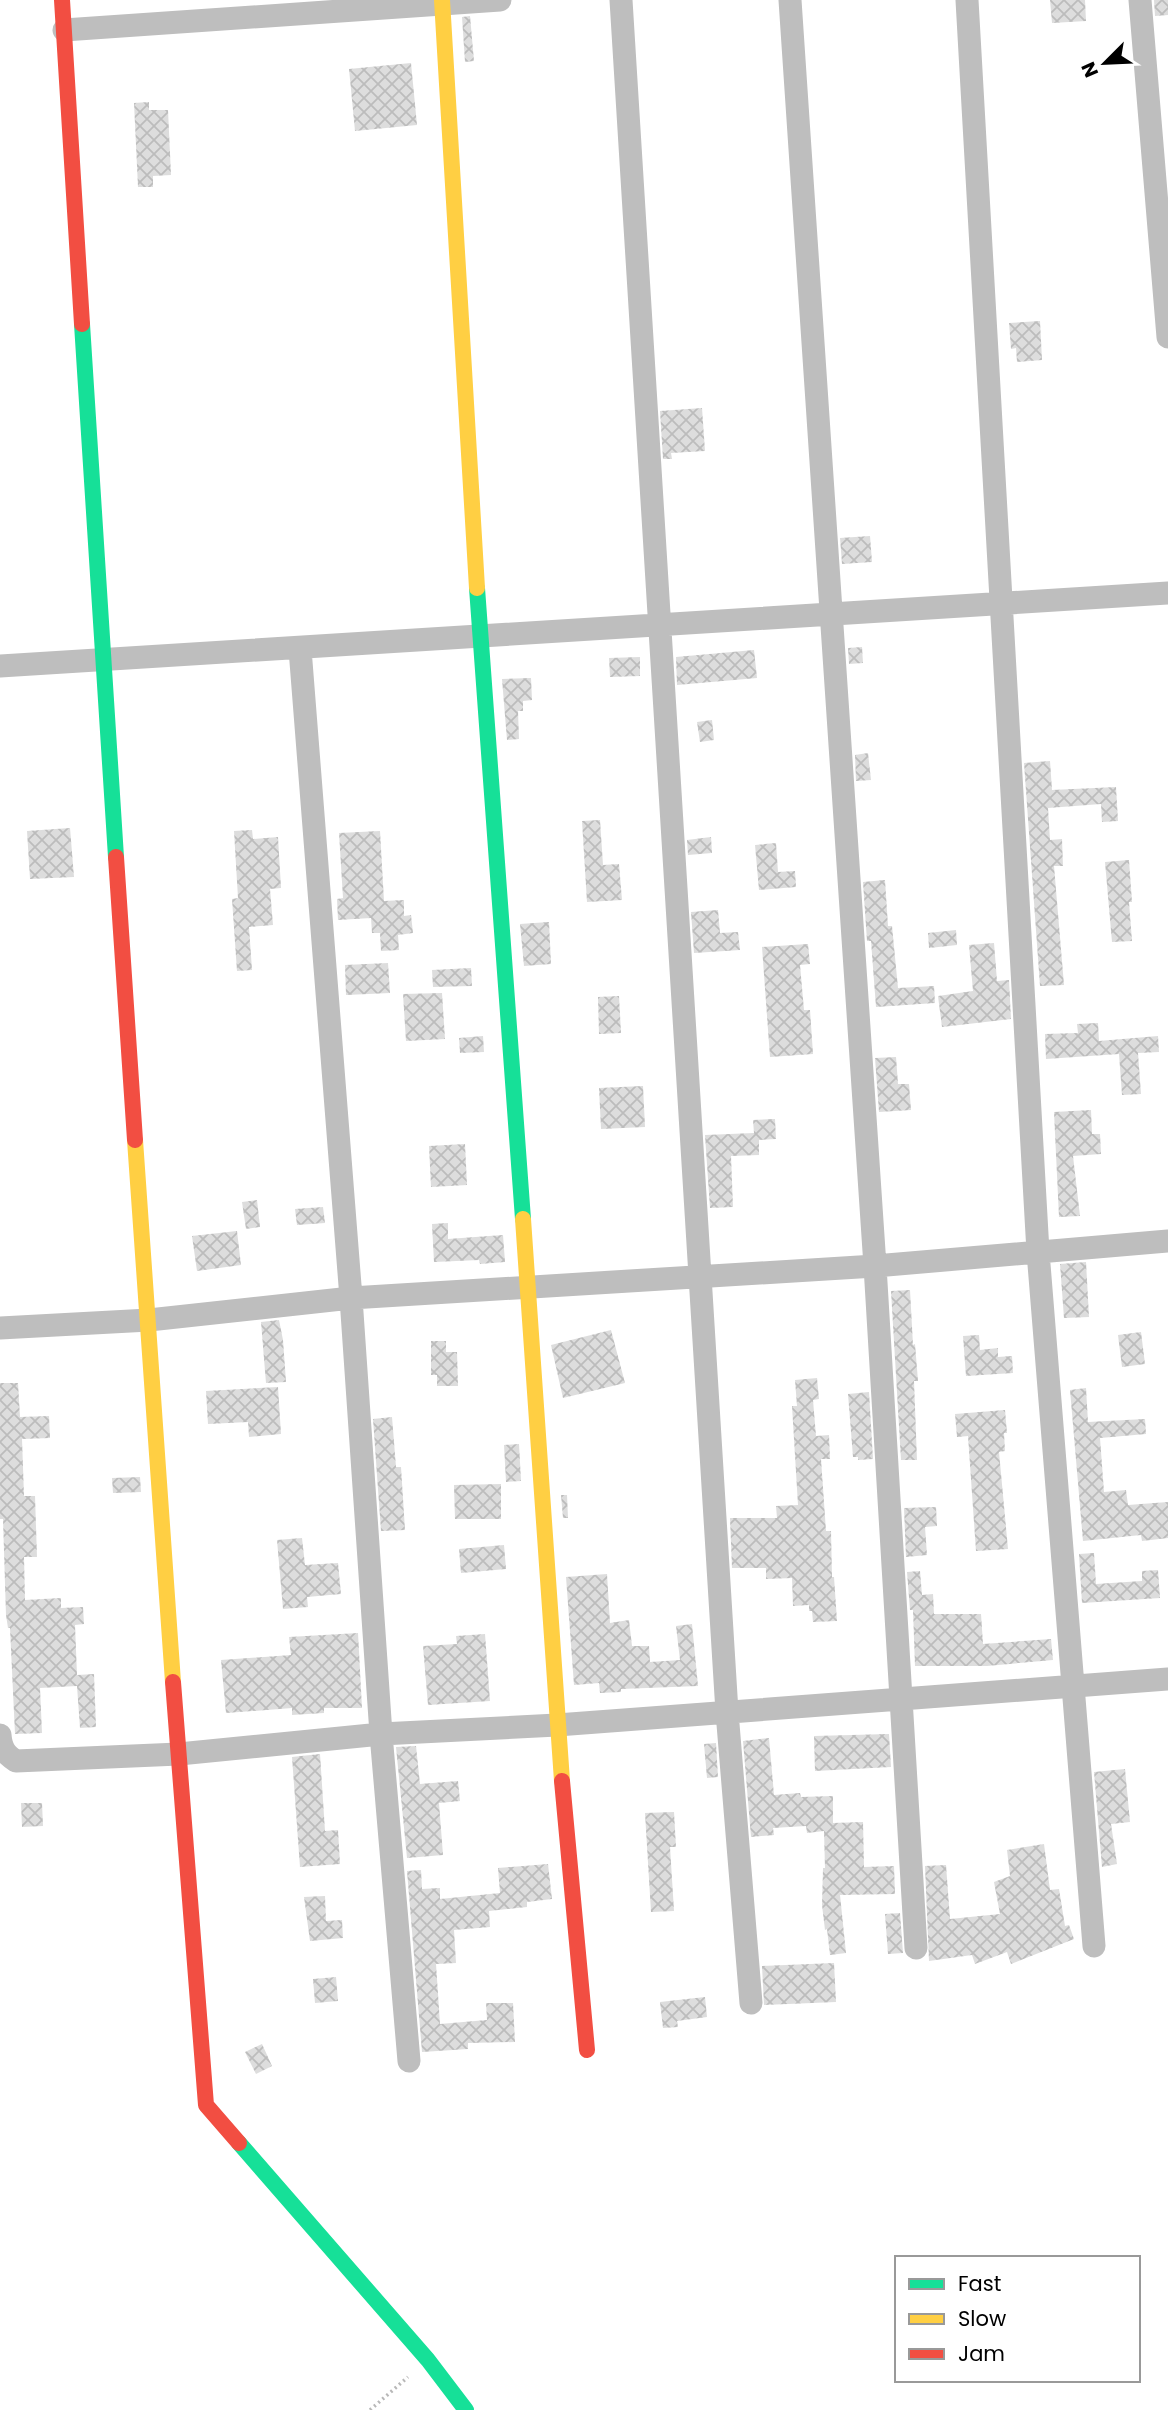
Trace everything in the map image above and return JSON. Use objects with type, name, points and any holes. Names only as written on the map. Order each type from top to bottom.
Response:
[{"type":"street","points":[[62,0],[102,661],[206,2105],[428,2360],[466,2410]]},
{"type":"street","points":[[64,30],[259,8],[500,0]]},
{"type":"street","points":[[621,0],[727,1712],[751,2003]]},
{"type":"street","points":[[790,0],[875,1266],[916,1948]]},
{"type":"street","points":[[967,0],[1038,1252],[1094,1947]]},
{"type":"street","points":[[1140,0],[1168,337]]},
{"type":"street","points":[[442,2],[480,637],[528,1289],[556,1725],[587,2050]]},
{"type":"street","points":[[0,666],[1168,593]]},
{"type":"street","points":[[300,649],[351,1298],[381,1734],[409,2061]]},
{"type":"street","points":[[0,1328],[149,1320],[351,1298],[875,1266],[1168,1241]]},
{"type":"street","points":[[0,1735],[6,1755],[16,1761],[179,1754],[381,1734],[556,1725],[1168,1679]]},
{"type":"path","points":[[370,2410],[428,2360]]},
{"type":"building","points":[[1050,0],[1085,0],[1086,21],[1052,23]]},
{"type":"building","points":[[1154,0],[1168,0],[1168,15],[1155,16]]},
{"type":"building","points":[[470,16],[474,61],[465,62],[462,17]]},
{"type":"building","points":[[411,63],[417,125],[355,131],[349,69]]},
{"type":"building","points":[[149,102],[149,110],[168,110],[171,175],[153,176],[153,187],[138,187],[134,103]]},
{"type":"building","points":[[1040,321],[1042,360],[1017,362],[1016,348],[1011,349],[1009,323]]},
{"type":"building","points":[[702,408],[705,451],[671,453],[672,459],[663,459],[660,411]]},
{"type":"building","points":[[870,536],[872,562],[842,564],[840,538]]},
{"type":"building","points":[[862,647],[863,663],[849,664],[848,648]]},
{"type":"building","points":[[754,650],[757,678],[677,685],[676,657]]},
{"type":"building","points":[[640,657],[640,676],[610,677],[609,658]]},
{"type":"building","points":[[531,678],[532,700],[523,701],[523,711],[518,711],[519,739],[507,740],[502,679]]},
{"type":"building","points":[[712,720],[714,740],[700,742],[697,722]]},
{"type":"building","points":[[868,753],[871,780],[856,781],[855,755]]},
{"type":"building","points":[[1050,761],[1052,790],[1116,787],[1118,821],[1102,822],[1101,804],[1048,808],[1050,840],[1062,839],[1063,866],[1054,866],[1064,985],[1040,986],[1024,763]]},
{"type":"building","points":[[600,820],[603,865],[619,864],[622,900],[587,902],[582,821]]},
{"type":"building","points":[[70,828],[74,877],[30,879],[27,831]]},
{"type":"building","points":[[252,830],[253,839],[278,837],[281,888],[270,889],[273,925],[249,927],[252,970],[237,971],[232,899],[238,898],[234,831]]},
{"type":"building","points":[[380,831],[384,901],[404,900],[404,916],[411,915],[413,933],[398,935],[399,950],[381,951],[380,933],[372,933],[371,918],[338,920],[337,899],[343,898],[339,833]]},
{"type":"building","points":[[711,837],[712,853],[688,855],[687,840]]},
{"type":"building","points":[[776,843],[778,872],[795,871],[796,887],[759,890],[755,845]]},
{"type":"building","points":[[1129,860],[1132,941],[1112,942],[1105,862]]},
{"type":"building","points":[[885,880],[888,926],[892,926],[898,988],[934,986],[935,1003],[876,1007],[871,941],[867,941],[863,882]]},
{"type":"building","points":[[718,910],[720,933],[738,932],[740,950],[694,953],[691,912]]},
{"type":"building","points":[[549,922],[551,964],[524,966],[520,924]]},
{"type":"building","points":[[956,930],[957,945],[929,948],[928,933]]},
{"type":"building","points":[[994,943],[997,981],[1009,980],[1011,1019],[942,1027],[938,996],[973,991],[969,945]]},
{"type":"building","points":[[808,944],[810,964],[800,965],[804,1010],[810,1010],[813,1054],[770,1057],[762,947]]},
{"type":"building","points":[[388,963],[390,993],[346,995],[345,965]]},
{"type":"building","points":[[471,968],[472,986],[433,987],[432,970]]},
{"type":"building","points":[[442,993],[445,1039],[406,1041],[403,994]]},
{"type":"building","points":[[619,996],[621,1033],[599,1034],[598,997]]},
{"type":"building","points":[[1098,1023],[1099,1041],[1158,1036],[1159,1052],[1138,1053],[1141,1094],[1122,1095],[1119,1054],[1046,1059],[1045,1034],[1078,1033],[1077,1024]]},
{"type":"building","points":[[483,1036],[484,1052],[460,1053],[459,1038]]},
{"type":"building","points":[[896,1057],[898,1084],[909,1084],[911,1110],[879,1112],[875,1058]]},
{"type":"building","points":[[643,1086],[645,1127],[601,1129],[599,1088]]},
{"type":"building","points":[[1091,1110],[1092,1134],[1100,1134],[1101,1154],[1073,1156],[1080,1216],[1059,1217],[1054,1112]]},
{"type":"building","points":[[775,1119],[776,1139],[759,1140],[759,1155],[731,1156],[733,1207],[710,1208],[705,1135],[754,1133],[753,1120]]},
{"type":"building","points":[[465,1144],[467,1185],[431,1187],[429,1146]]},
{"type":"building","points":[[257,1200],[260,1227],[246,1229],[242,1202]]},
{"type":"building","points":[[323,1207],[325,1223],[297,1225],[295,1209]]},
{"type":"building","points":[[448,1223],[448,1239],[503,1235],[505,1262],[434,1262],[432,1224]]},
{"type":"building","points":[[237,1231],[241,1265],[197,1271],[192,1236]]},
{"type":"building","points":[[1086,1262],[1089,1317],[1064,1318],[1060,1264]]},
{"type":"building","points":[[910,1290],[918,1381],[914,1381],[917,1460],[901,1460],[891,1291]]},
{"type":"building","points":[[279,1320],[286,1382],[266,1383],[261,1322]]},
{"type":"building","points":[[611,1330],[625,1383],[563,1398],[551,1345]]},
{"type":"building","points":[[1141,1332],[1145,1364],[1122,1367],[1118,1335]]},
{"type":"building","points":[[979,1335],[980,1350],[998,1348],[998,1357],[1012,1356],[1013,1373],[966,1376],[963,1336]]},
{"type":"building","points":[[431,1341],[446,1341],[446,1352],[457,1352],[458,1386],[437,1386],[437,1375],[431,1375]]},
{"type":"building","points":[[817,1378],[819,1399],[813,1400],[816,1436],[829,1435],[830,1459],[821,1459],[826,1531],[831,1531],[837,1621],[813,1622],[809,1605],[793,1606],[792,1578],[766,1579],[766,1568],[732,1568],[730,1518],[777,1518],[776,1506],[798,1505],[792,1406],[797,1406],[795,1380]]},
{"type":"building","points":[[0,1383],[18,1383],[20,1417],[49,1416],[50,1438],[22,1439],[24,1496],[35,1496],[37,1557],[24,1557],[25,1600],[61,1598],[61,1608],[83,1607],[84,1624],[75,1625],[77,1675],[94,1674],[96,1727],[80,1728],[77,1686],[40,1688],[42,1733],[15,1734],[10,1628],[6,1615],[3,1519],[0,1519]]},
{"type":"building","points":[[278,1387],[281,1434],[249,1437],[248,1422],[208,1424],[206,1391]]},
{"type":"building","points":[[1086,1388],[1088,1422],[1145,1419],[1146,1434],[1100,1438],[1104,1492],[1126,1490],[1128,1505],[1168,1502],[1168,1538],[1142,1541],[1141,1535],[1083,1541],[1070,1390]]},
{"type":"building","points":[[869,1392],[873,1459],[858,1460],[858,1457],[853,1457],[848,1394]]},
{"type":"building","points":[[1005,1410],[1005,1451],[999,1452],[1008,1549],[976,1551],[968,1436],[957,1437],[955,1414]]},
{"type":"building","points":[[392,1417],[396,1467],[401,1467],[405,1530],[381,1531],[373,1419]]},
{"type":"building","points":[[519,1444],[521,1481],[506,1482],[504,1445]]},
{"type":"building","points":[[140,1477],[141,1492],[113,1493],[112,1478]]},
{"type":"building","points":[[501,1484],[501,1519],[455,1519],[454,1485]]},
{"type":"building","points":[[561,1495],[567,1495],[568,1518],[563,1518]]},
{"type":"building","points":[[936,1507],[937,1526],[925,1527],[927,1555],[906,1557],[904,1508]]},
{"type":"building","points":[[302,1538],[305,1565],[338,1563],[341,1594],[307,1597],[308,1607],[283,1609],[277,1540]]},
{"type":"building","points":[[504,1545],[506,1569],[461,1573],[459,1549]]},
{"type":"building","points":[[1094,1553],[1096,1584],[1142,1581],[1142,1571],[1158,1570],[1160,1598],[1082,1603],[1079,1554]]},
{"type":"building","points":[[920,1571],[922,1595],[933,1594],[934,1614],[981,1614],[983,1644],[1051,1639],[1053,1660],[987,1666],[915,1666],[913,1610],[910,1610],[907,1572]]},
{"type":"building","points":[[607,1574],[610,1623],[629,1620],[632,1646],[649,1646],[650,1662],[680,1660],[676,1626],[692,1624],[698,1686],[621,1689],[621,1692],[600,1693],[599,1683],[574,1685],[566,1577]]},
{"type":"building","points":[[358,1633],[362,1708],[324,1708],[324,1713],[292,1715],[292,1708],[226,1713],[221,1660],[291,1655],[289,1637]]},
{"type":"building","points":[[485,1634],[490,1701],[428,1705],[423,1646],[457,1644],[456,1636]]},
{"type":"building","points":[[889,1734],[891,1767],[815,1771],[814,1736]]},
{"type":"building","points":[[769,1738],[774,1795],[800,1793],[801,1797],[833,1796],[833,1823],[863,1822],[864,1867],[894,1866],[895,1894],[840,1895],[846,1953],[830,1955],[827,1929],[825,1930],[822,1905],[824,1831],[807,1833],[806,1826],[773,1828],[774,1835],[751,1837],[743,1741]]},
{"type":"building","points":[[716,1743],[718,1777],[707,1778],[704,1744]]},
{"type":"building","points":[[416,1746],[420,1784],[458,1781],[460,1801],[439,1803],[443,1855],[407,1858],[396,1747]]},
{"type":"building","points":[[320,1754],[325,1831],[338,1830],[340,1864],[300,1867],[292,1757]]},
{"type":"building","points":[[1125,1769],[1130,1822],[1111,1824],[1117,1864],[1102,1867],[1094,1772]]},
{"type":"building","points":[[21,1803],[42,1803],[43,1826],[22,1827]]},
{"type":"building","points":[[674,1812],[676,1847],[670,1847],[674,1911],[651,1912],[645,1813]]},
{"type":"building","points":[[1044,1844],[1050,1890],[1059,1889],[1065,1926],[1069,1925],[1074,1939],[1011,1964],[1007,1952],[975,1964],[972,1955],[929,1961],[925,1866],[946,1865],[950,1919],[1000,1914],[994,1882],[1010,1876],[1007,1850]]},
{"type":"building","points":[[548,1864],[552,1899],[527,1902],[527,1907],[489,1911],[490,1927],[454,1930],[456,1963],[436,1964],[440,2024],[487,2020],[486,2003],[513,2003],[515,2042],[468,2043],[468,2049],[422,2052],[407,1871],[421,1870],[422,1889],[440,1888],[440,1899],[500,1893],[498,1868]]},
{"type":"building","points":[[325,1896],[326,1921],[342,1920],[343,1938],[310,1941],[304,1897]]},
{"type":"building","points":[[900,1913],[903,1953],[888,1954],[885,1914]]},
{"type":"building","points":[[834,1963],[836,2002],[764,2005],[762,1966]]},
{"type":"building","points":[[336,1977],[338,2001],[315,2003],[313,1979]]},
{"type":"building","points":[[705,1997],[707,2017],[677,2021],[678,2027],[663,2028],[660,2002]]},
{"type":"building","points":[[262,2044],[272,2066],[256,2074],[245,2052]]},
{"type":"traffic: fast","points":[[82,324],[116,857]]},
{"type":"traffic: fast","points":[[477,588],[523,1219]]},
{"type":"traffic: fast","points":[[239,2143],[428,2360],[466,2410]]},
{"type":"traffic: slow","points":[[442,0],[477,588]]},
{"type":"traffic: slow","points":[[135,1140],[173,1682]]},
{"type":"traffic: slow","points":[[523,1219],[562,1781]]},
{"type":"traffic: jam","points":[[62,0],[82,324]]},
{"type":"traffic: jam","points":[[116,857],[135,1140]]},
{"type":"traffic: jam","points":[[173,1682],[206,2105],[239,2143]]},
{"type":"traffic: jam","points":[[562,1781],[587,2050]]}]
